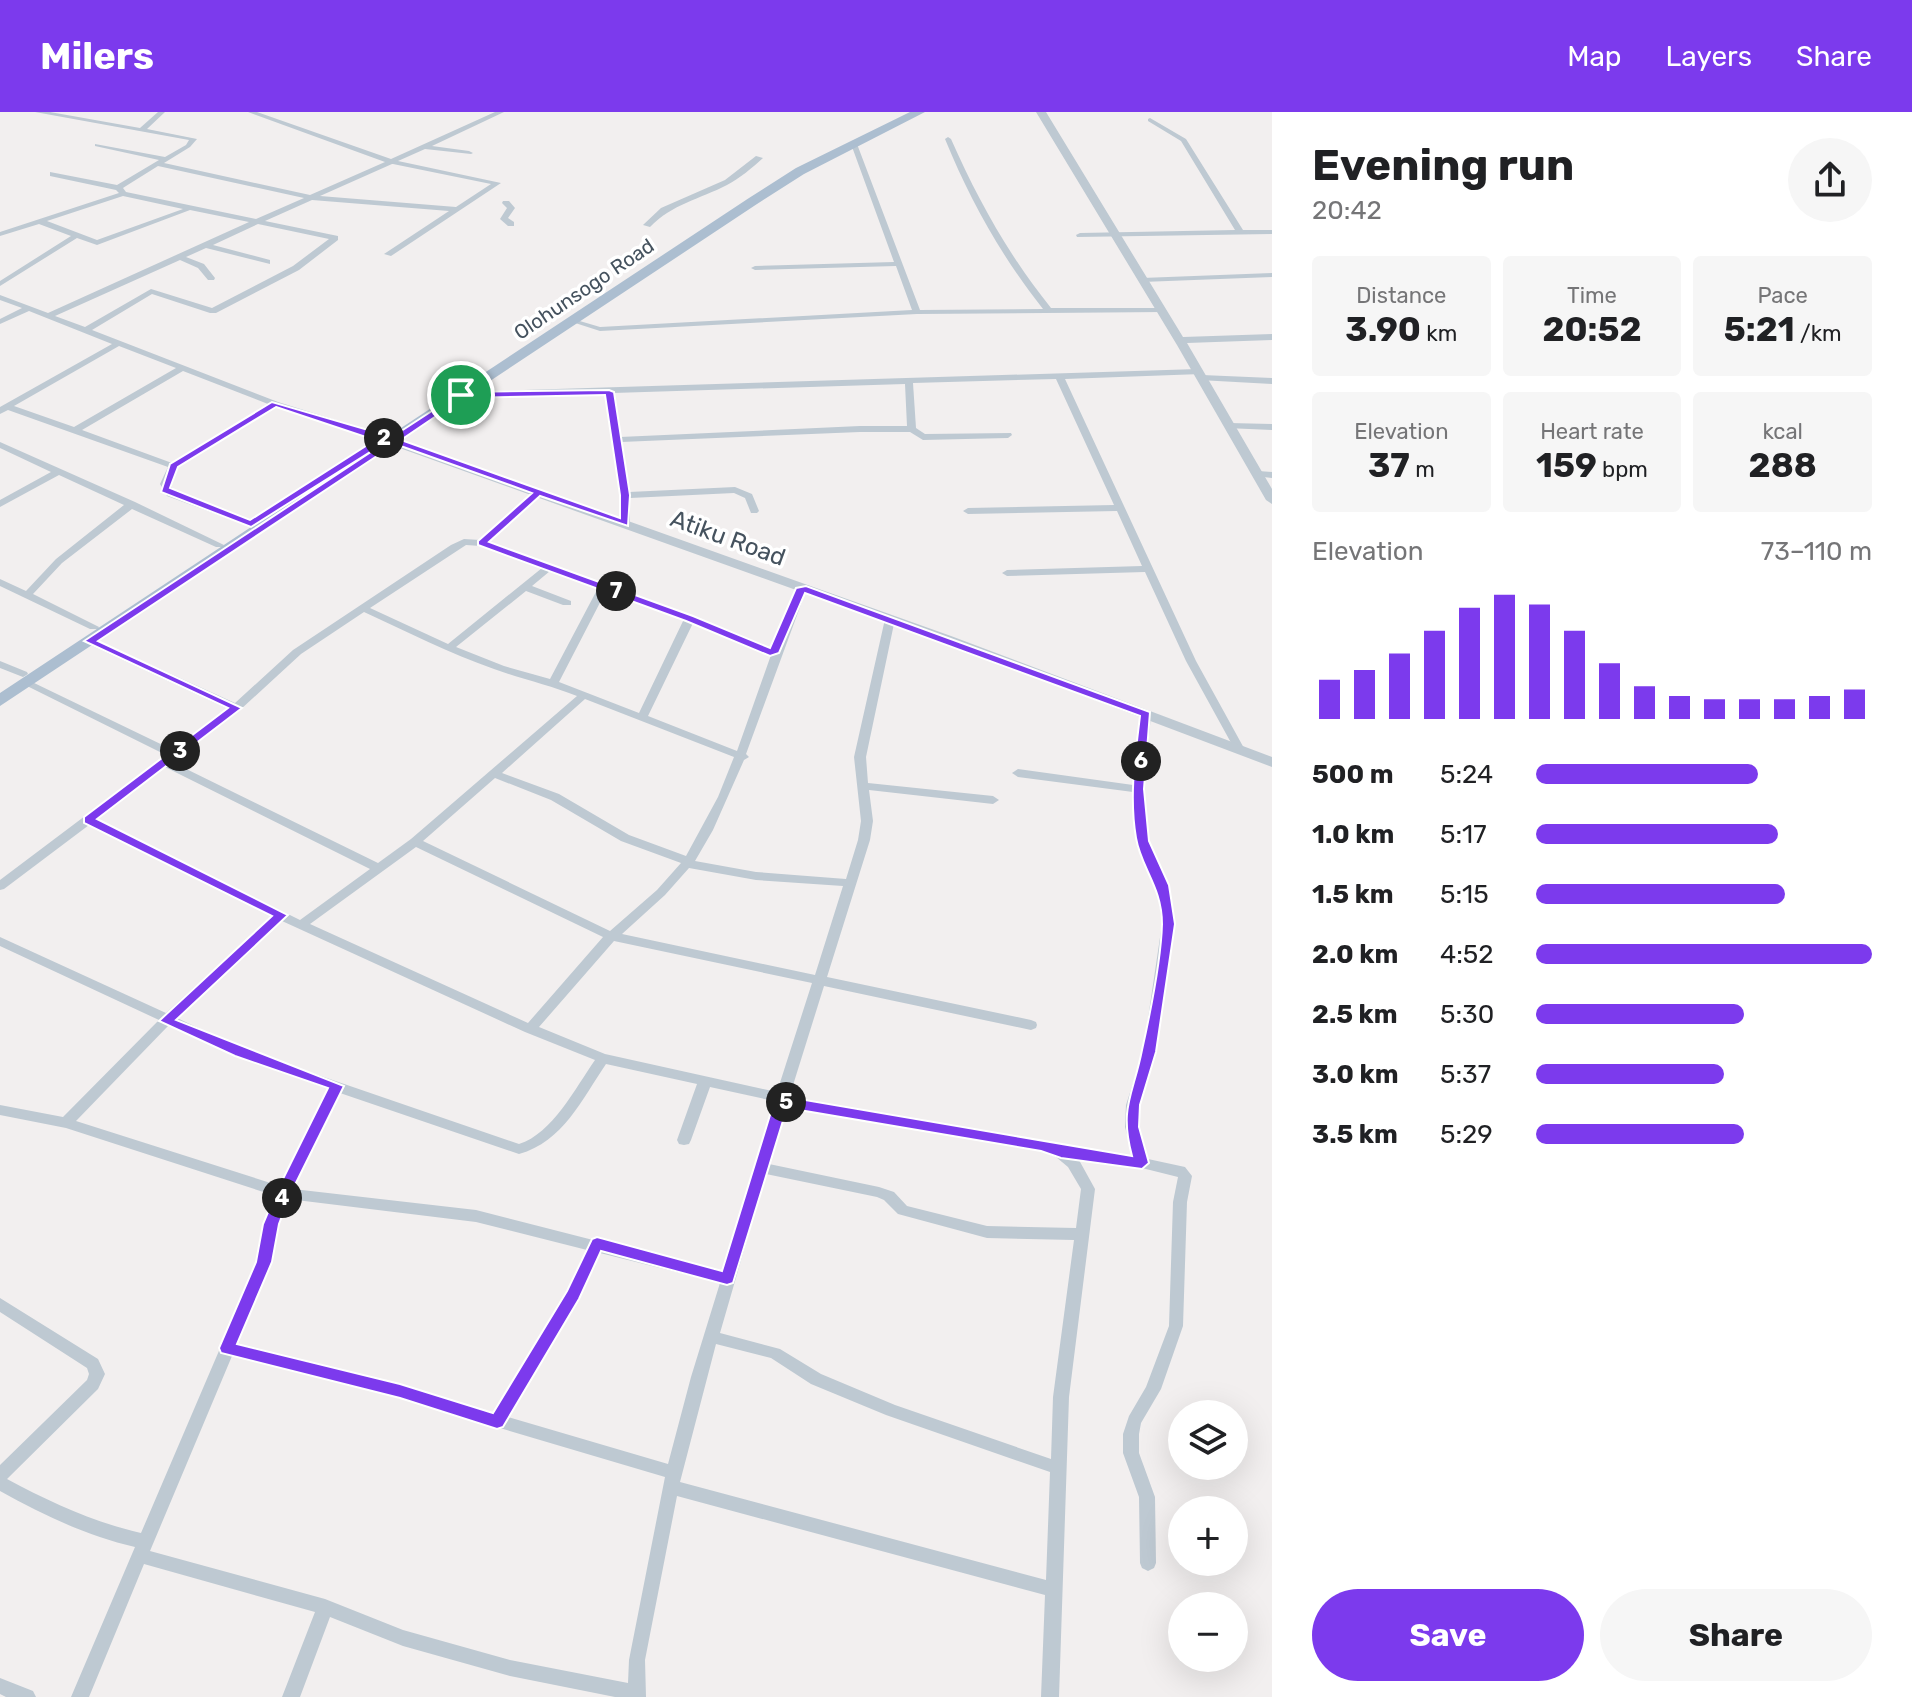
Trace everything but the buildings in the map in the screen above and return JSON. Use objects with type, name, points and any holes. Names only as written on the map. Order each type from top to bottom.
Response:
[{"type":"main road","name":"Olohunsogo Road","points":[[92,634],[251,524],[461,395],[573,321],[791,168],[907,112]]},
{"type":"main road","name":"Olohunsogo Road","points":[[0,701],[25,679],[92,634],[749,199],[919,112]]},
{"type":"main road","name":"Olohunsogo Road","points":[[0,690],[25,679]]},
{"type":"street","points":[[0,234],[42,222],[121,191],[194,139],[38,112]]},
{"type":"street","points":[[143,129],[162,112]]},
{"type":"street","points":[[251,112],[393,162],[497,183],[388,254]]},
{"type":"street","points":[[48,316],[501,112]]},
{"type":"street","points":[[1041,112],[1182,343],[1272,500]]},
{"type":"street","points":[[1150,120],[1184,140],[1240,232]]},
{"type":"street","points":[[948,139],[973,198],[998,244],[1048,310]]},
{"type":"street","points":[[854,144],[917,312]]},
{"type":"street","points":[[97,145],[165,159]]},
{"type":"street","points":[[427,147],[469,153]]},
{"type":"street","points":[[647,225],[664,209],[728,181],[759,158]]},
{"type":"street","points":[[157,164],[313,198],[456,209]]},
{"type":"street","points":[[53,174],[189,208],[254,223],[269,222],[334,239],[296,268],[213,311],[151,291],[86,330]]},
{"type":"street","points":[[506,203],[511,208],[504,219],[511,224]]},
{"type":"street","points":[[42,222],[97,243],[189,208]]},
{"type":"street","points":[[1080,235],[1272,232]]},
{"type":"street","points":[[0,284],[75,236]]},
{"type":"street","points":[[205,245],[267,262]]},
{"type":"street","points":[[178,256],[201,266],[211,278]]},
{"type":"street","points":[[755,268],[900,264]]},
{"type":"street","points":[[1142,280],[1272,275]]},
{"type":"street","points":[[0,297],[275,404],[361,434],[389,439]]},
{"type":"street","points":[[0,322],[29,308]]},
{"type":"street","points":[[573,321],[600,329],[917,312],[1161,310]]},
{"type":"street","points":[[1182,343],[1272,339]]},
{"type":"street","points":[[4,409],[119,343]]},
{"type":"street","points":[[74,431],[182,368]]},
{"type":"street","points":[[461,395],[1200,375],[1272,381]]},
{"type":"street","points":[[1060,378],[1191,661],[1240,750]]},
{"type":"street","points":[[909,382],[912,429]]},
{"type":"street","points":[[609,392],[625,495],[625,523]]},
{"type":"street","points":[[251,524],[170,494],[165,484],[173,466],[275,404]]},
{"type":"street","points":[[4,409],[173,466]]},
{"type":"street","points":[[1229,426],[1272,427]]},
{"type":"street","points":[[615,440],[912,429],[923,437],[1008,435]]},
{"type":"street","name":"Atiku Road","points":[[389,439],[939,636],[1272,762]]},
{"type":"street","points":[[0,445],[219,545]]},
{"type":"street","points":[[0,504],[56,473]]},
{"type":"street","points":[[1258,474],[1272,475]]},
{"type":"street","points":[[625,495],[735,490],[749,496],[754,511]]},
{"type":"street","points":[[482,543],[539,492]]},
{"type":"street","points":[[28,594],[59,561],[132,504]]},
{"type":"street","points":[[968,511],[1119,508]]},
{"type":"street","points":[[0,886],[236,708],[297,652],[464,542],[482,543],[690,618],[774,653]]},
{"type":"street","points":[[449,648],[548,568]]},
{"type":"street","points":[[1007,573],[1148,569]]},
{"type":"street","points":[[0,582],[28,594],[92,634],[236,708]]},
{"type":"street","points":[[526,587],[567,603]]},
{"type":"street","points":[[553,683],[603,587]]},
{"type":"street","points":[[530,1029],[611,936],[630,922],[688,862],[743,757],[774,653],[802,588]]},
{"type":"street","points":[[363,608],[500,668],[553,683],[743,757]]},
{"type":"street","points":[[642,718],[690,618]]},
{"type":"street","points":[[0,1483],[58,1515],[100,1533],[325,1607],[403,1638],[510,1668],[637,1695],[637,1660],[673,1480],[727,1279],[866,830],[860,757],[890,619]]},
{"type":"street","points":[[0,664],[170,759],[378,868]]},
{"type":"street","points":[[301,925],[415,842],[584,695]]},
{"type":"street","points":[[1142,1163],[1132,1127],[1133,1105],[1151,1040],[1168,924],[1163,885],[1143,841],[1138,789],[1146,715]]},
{"type":"street","points":[[1018,773],[1138,789]]},
{"type":"street","points":[[495,774],[555,797],[625,838],[688,862],[756,876],[850,883]]},
{"type":"street","points":[[863,786],[993,800]]},
{"type":"street","points":[[88,820],[301,925],[530,1029],[603,1058],[782,1100],[1042,1146],[1061,1153],[1180,1171],[1185,1176],[1185,1185],[1180,1202],[1176,1326],[1153,1389],[1134,1421],[1131,1434],[1131,1453],[1147,1497],[1148,1563]]},
{"type":"street","points":[[415,842],[611,936],[1031,1025]]},
{"type":"street","points":[[66,1123],[166,1021],[281,915]]},
{"type":"street","points":[[0,941],[240,1053],[519,1149],[537,1145],[560,1119],[603,1058]]},
{"type":"street","points":[[684,1140],[705,1081]]},
{"type":"street","points":[[80,1697],[264,1262],[271,1224],[284,1193],[337,1086]]},
{"type":"street","points":[[0,1110],[66,1123],[284,1193],[476,1216],[727,1279]]},
{"type":"street","points":[[1050,1697],[1051,1589],[1061,1397],[1088,1189],[1073,1163],[1061,1153]]},
{"type":"street","points":[[762,1168],[879,1192],[889,1196],[903,1210],[987,1232],[1083,1234]]},
{"type":"street","points":[[497,1422],[573,1294],[597,1244]]},
{"type":"street","points":[[0,1304],[93,1364],[97,1374],[93,1384],[0,1475]]},
{"type":"street","points":[[712,1337],[775,1353],[816,1379],[891,1410],[1058,1468]]},
{"type":"street","points":[[227,1348],[400,1391],[673,1480],[1051,1589]]},
{"type":"street","points":[[291,1697],[325,1607]]},
{"type":"street","points":[[0,1686],[27,1697]]},
{"type":"route","points":[[461,395],[394,441],[539,492],[482,543],[690,618],[774,653],[802,588],[1146,715],[1138,789],[1143,841],[1163,885],[1168,924],[1149,1052],[1133,1105],[1135,1150],[1142,1163],[1061,1153],[1042,1146],[782,1102],[727,1279],[597,1244],[573,1294],[497,1422],[400,1391],[227,1348],[264,1262],[271,1224],[284,1193],[337,1086],[240,1053],[166,1021],[281,915],[88,820],[236,708],[90,641],[394,441],[384,438],[361,434],[275,404],[173,466],[165,490],[201,507],[238,517],[251,524],[384,438],[394,441],[466,466],[539,492],[625,523],[625,495],[609,392],[461,395]]}]
